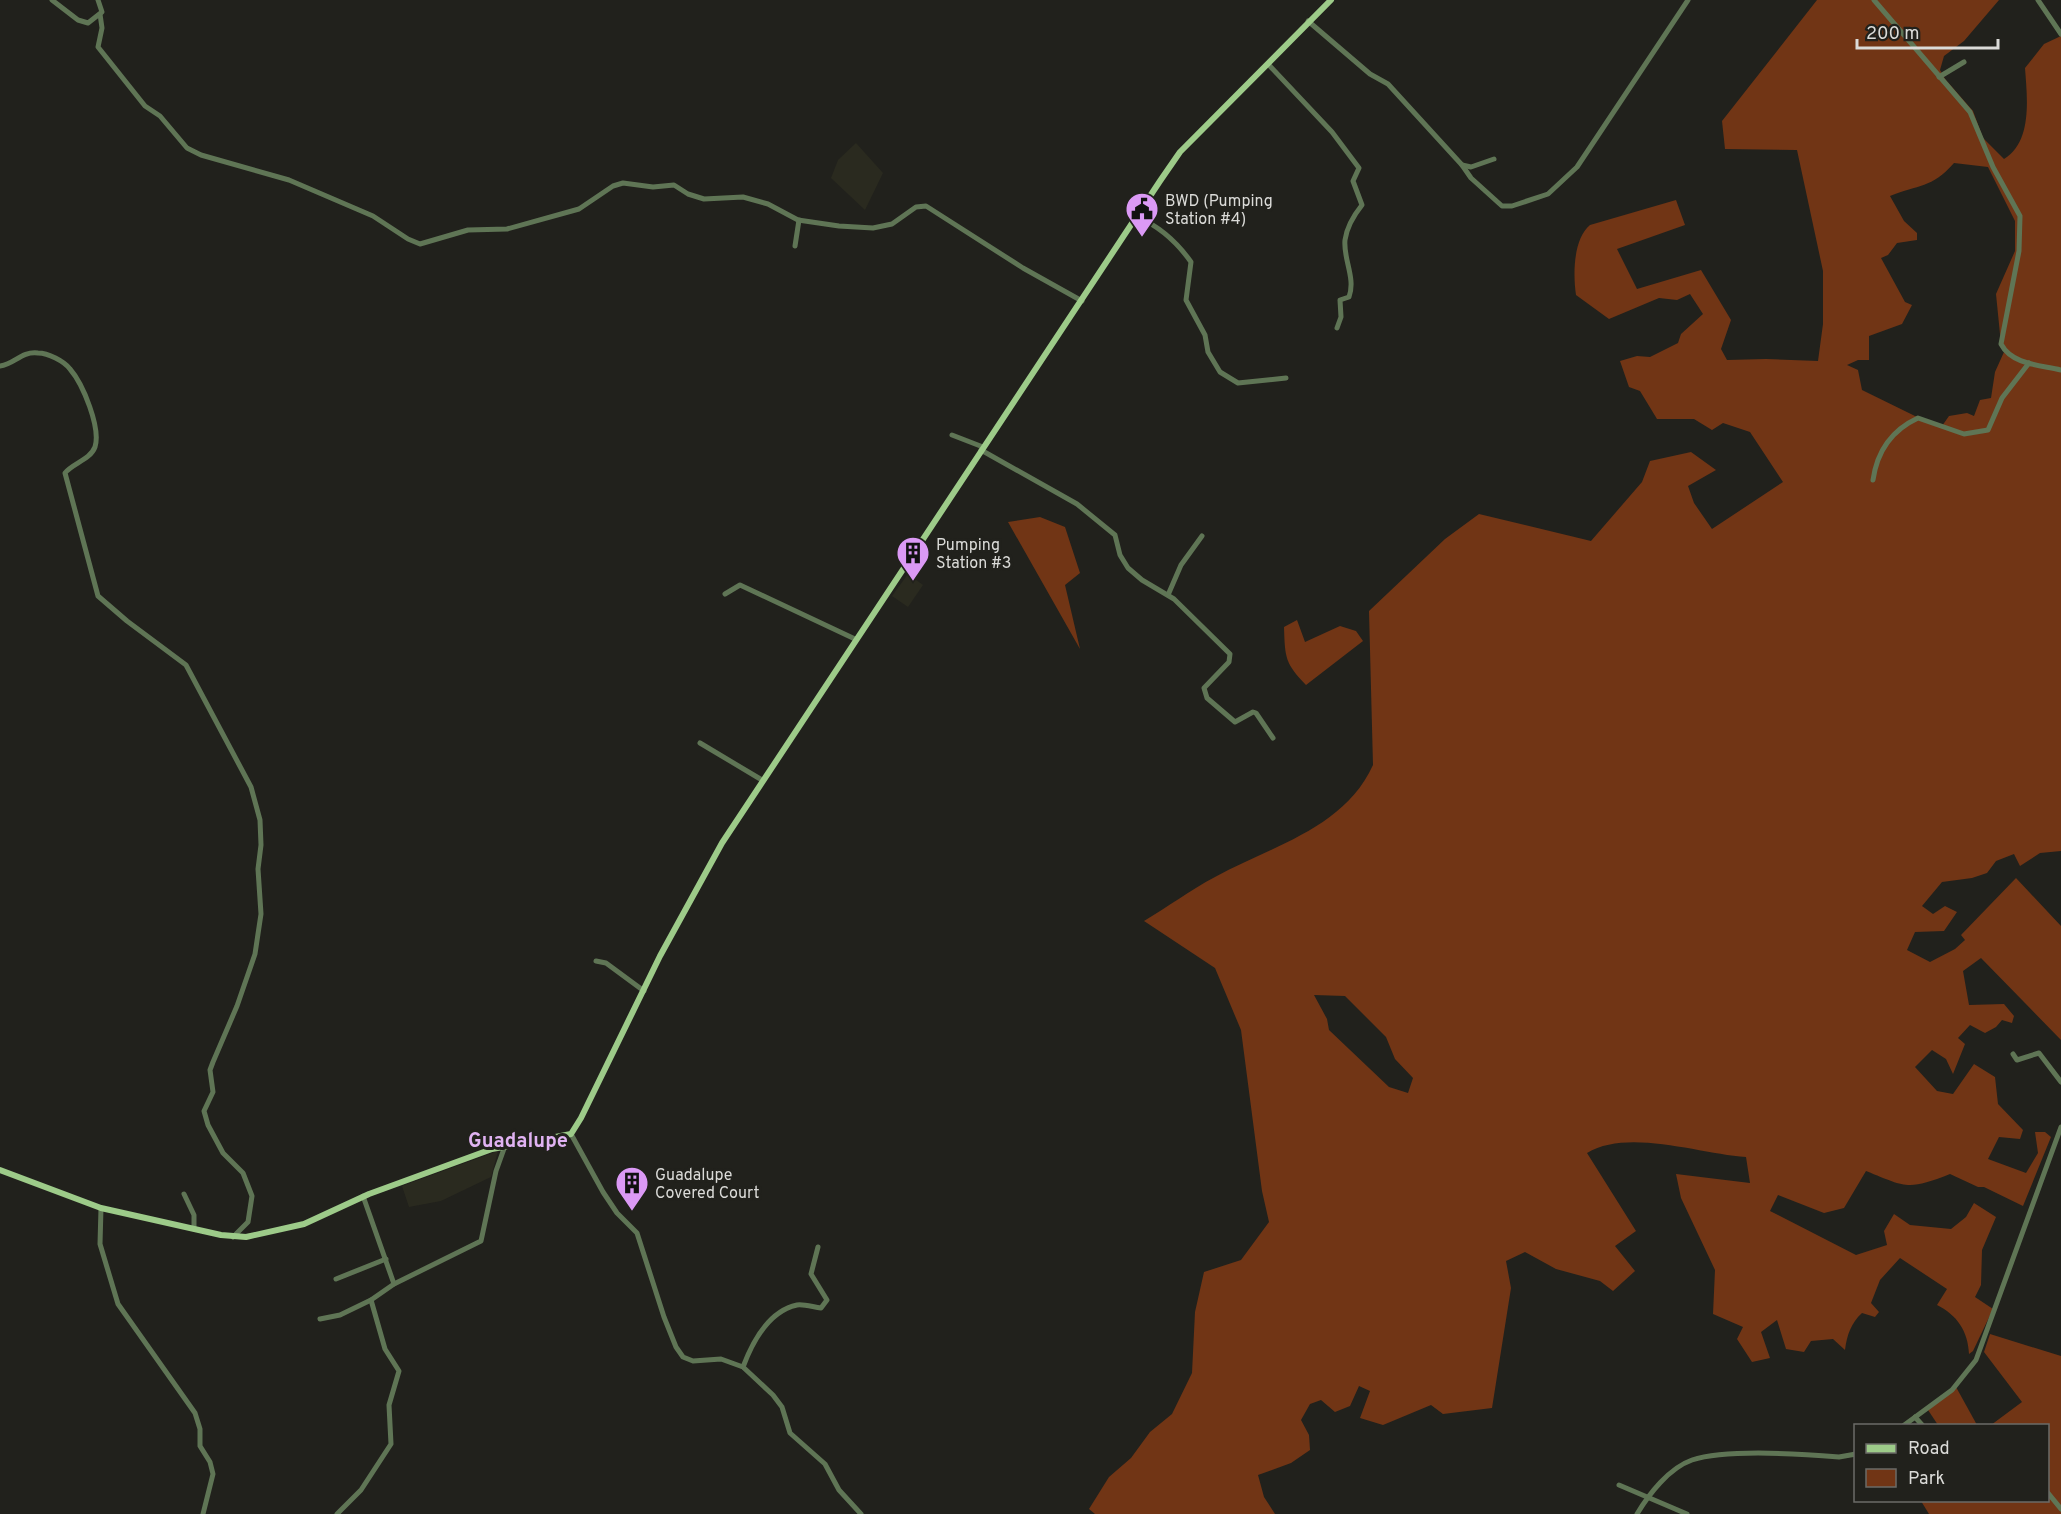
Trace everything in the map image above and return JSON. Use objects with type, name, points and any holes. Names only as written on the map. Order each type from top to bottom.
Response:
[{"type":"main road","points":[[0,1170],[101,1208],[233,1237],[257,1236],[294,1228],[363,1197],[505,1146],[571,1134],[703,876],[762,780],[1180,152],[1330,0]]},
{"type":"street","points":[[52,0],[78,20],[88,23],[100,14]]},
{"type":"street","points":[[98,0],[102,28],[98,47],[145,106],[160,116],[187,148],[201,155],[289,180],[373,216],[408,239],[420,244],[468,230],[507,230],[579,209],[613,186],[623,183],[653,187],[674,185],[688,194],[704,199],[743,197],[768,204],[799,220],[873,228],[892,224],[916,207],[926,206],[1023,268],[1082,301]]},
{"type":"street","points":[[1308,21],[1370,74],[1388,84],[1462,165],[1471,178],[1502,206],[1512,206],[1548,194],[1577,167],[1688,0]]},
{"type":"street","points":[[1874,0],[1970,112],[1993,167],[2020,216],[2019,251],[2001,344],[2005,351],[2029,363],[2061,370]]},
{"type":"street","points":[[2038,0],[2061,34]]},
{"type":"street","points":[[1939,77],[1964,62]]},
{"type":"street","points":[[1268,64],[1332,132],[1359,168],[1353,181],[1362,205],[1351,221],[1345,241],[1352,289],[1349,297],[1340,300],[1341,317],[1336,328]]},
{"type":"street","points":[[1462,165],[1471,167],[1494,159]]},
{"type":"street","points":[[1137,217],[1151,223],[1179,245],[1191,262],[1186,300],[1205,335],[1208,352],[1220,372],[1238,383],[1287,378]]},
{"type":"street","points":[[795,246],[799,220]]},
{"type":"street","points":[[0,366],[11,363],[17,356],[36,352],[45,354],[70,368],[87,400],[94,420],[97,441],[88,457],[71,465],[64,473],[73,498],[96,589],[104,603],[186,665],[208,702],[250,787],[260,820],[261,844],[258,869],[261,914],[255,954],[237,1006],[210,1070],[213,1092],[204,1111],[208,1125],[223,1153],[238,1167],[250,1190],[252,1203],[248,1222],[233,1237]]},
{"type":"street","points":[[1873,480],[1880,453],[1889,440],[1905,424],[1918,418],[1964,434],[1988,430],[2002,398],[2029,363]]},
{"type":"street","points":[[952,435],[982,448],[1077,504],[1115,535],[1120,555],[1128,568],[1152,587],[1168,594],[1230,654],[1229,662],[1204,688],[1207,698],[1235,722],[1253,712],[1256,713],[1273,738]]},
{"type":"street","points":[[1168,594],[1181,565],[1202,536]]},
{"type":"street","points":[[725,594],[740,585],[855,639]]},
{"type":"street","points":[[700,743],[762,780]]},
{"type":"street","points":[[596,961],[606,963],[644,991]]},
{"type":"street","points":[[2013,1054],[2017,1060],[2039,1053],[2061,1082]]},
{"type":"street","points":[[1904,1424],[1952,1390],[1976,1360],[2061,1127]]},
{"type":"street","points":[[571,1134],[603,1192],[617,1213],[637,1233],[664,1317],[676,1347],[683,1357],[693,1361],[721,1359],[743,1367],[773,1395],[782,1407],[790,1432],[825,1464],[839,1490],[861,1514]]},
{"type":"street","points":[[320,1319],[340,1315],[371,1300],[394,1284],[481,1241],[496,1171],[505,1146]]},
{"type":"street","points":[[183,1194],[192,1210],[194,1229]]},
{"type":"street","points":[[363,1197],[394,1284]]},
{"type":"street","points":[[101,1208],[100,1244],[104,1266],[118,1304],[165,1367],[195,1413],[200,1429],[200,1446],[210,1462],[213,1474],[203,1514]]},
{"type":"street","points":[[743,1367],[749,1352],[767,1324],[786,1309],[799,1304],[821,1308],[827,1300],[811,1274],[818,1247]]},
{"type":"street","points":[[336,1279],[386,1259]]},
{"type":"street","points":[[337,1514],[361,1490],[391,1444],[389,1405],[399,1371],[385,1348],[371,1300]]},
{"type":"street","points":[[1915,1417],[1922,1424]]},
{"type":"street","points":[[1637,1514],[1660,1483],[1691,1460],[1738,1455],[1839,1457],[1854,1454]]},
{"type":"street","points":[[1619,1485],[1687,1514]]},
{"type":"street","points":[[2049,1494],[2061,1509]]},
{"type":"shaded area","points":[[856,143],[883,173],[865,210],[831,178],[838,160]]},
{"type":"shaded area","points":[[908,574],[923,585],[908,607],[892,596]]},
{"type":"shaded area","points":[[498,1151],[491,1177],[441,1201],[409,1207],[402,1186]]},
{"type":"green space","points":[[1817,0],[1999,0],[1964,41],[1944,56],[1940,70],[1973,111],[1983,138],[2004,159],[2020,142],[2024,130],[2027,105],[2025,68],[2044,44],[2061,36],[2061,851],[2040,853],[2020,866],[2014,854],[1996,861],[1987,873],[1972,878],[1942,882],[1922,906],[1933,914],[1945,906],[1957,912],[1944,931],[1915,932],[1907,950],[1930,962],[1955,949],[1965,940],[1961,935],[2016,878],[2061,926],[2061,1040],[1981,958],[1963,971],[1969,1005],[2004,1004],[2014,1016],[2012,1023],[2002,1020],[1996,1027],[1985,1033],[1970,1025],[1958,1038],[1965,1044],[1953,1074],[1946,1059],[1932,1050],[1915,1067],[1937,1091],[1953,1094],[1974,1064],[1995,1077],[1998,1104],[2023,1130],[2020,1139],[1999,1137],[1988,1159],[2026,1173],[2038,1153],[2035,1132],[2045,1132],[2051,1137],[2023,1206],[1950,1174],[1924,1183],[1907,1185],[1866,1171],[1844,1208],[1824,1213],[1778,1195],[1770,1211],[1856,1255],[1887,1245],[1884,1231],[1894,1214],[1910,1225],[1951,1229],[1966,1217],[1974,1203],[1996,1217],[1982,1250],[1981,1285],[1975,1297],[1993,1309],[1973,1351],[1969,1354],[1964,1331],[1956,1319],[1937,1305],[1947,1289],[1900,1258],[1880,1280],[1871,1303],[1879,1312],[1875,1317],[1862,1313],[1858,1317],[1850,1330],[1845,1350],[1833,1339],[1811,1341],[1804,1352],[1786,1349],[1777,1320],[1761,1332],[1770,1358],[1752,1362],[1737,1339],[1743,1327],[1713,1314],[1715,1270],[1681,1198],[1676,1174],[1750,1183],[1746,1157],[1643,1142],[1604,1146],[1587,1153],[1636,1231],[1615,1246],[1635,1271],[1613,1291],[1600,1281],[1556,1269],[1525,1252],[1506,1261],[1511,1288],[1492,1408],[1443,1414],[1431,1405],[1383,1425],[1360,1418],[1370,1391],[1359,1386],[1350,1406],[1335,1412],[1321,1400],[1310,1404],[1301,1420],[1309,1435],[1310,1450],[1291,1463],[1258,1475],[1264,1497],[1275,1514],[1095,1514],[1089,1509],[1109,1477],[1131,1458],[1150,1432],[1172,1414],[1192,1373],[1195,1312],[1204,1272],[1241,1260],[1269,1222],[1262,1191],[1241,1030],[1215,968],[1144,921],[1206,882],[1282,845],[1325,820],[1344,805],[1360,787],[1373,765],[1369,611],[1445,539],[1479,514],[1591,541],[1642,482],[1650,461],[1691,452],[1716,470],[1688,486],[1694,503],[1712,529],[1783,482],[1750,432],[1723,423],[1712,430],[1694,419],[1657,419],[1640,391],[1629,387],[1620,361],[1637,356],[1650,357],[1678,343],[1681,334],[1703,314],[1690,294],[1677,300],[1659,298],[1609,319],[1576,295],[1577,248],[1584,231],[1590,225],[1676,200],[1685,225],[1617,249],[1637,289],[1701,270],[1731,320],[1721,349],[1727,360],[1818,361],[1823,324],[1823,271],[1797,150],[1725,149],[1722,121]],"holes":[[[1954,163],[1988,167],[2015,221],[2015,251],[1996,294],[2001,344],[2004,352],[1995,372],[1991,398],[1980,400],[1974,416],[1967,413],[1949,416],[1942,426],[1915,416],[1862,390],[1858,370],[1847,365],[1858,360],[1869,360],[1869,336],[1902,324],[1912,305],[1905,302],[1881,258],[1888,255],[1897,243],[1917,240],[1917,233],[1904,221],[1890,196],[1931,182]],[[1314,995],[1345,996],[1386,1037],[1395,1059],[1413,1078],[1408,1093],[1389,1087],[1329,1030],[1327,1019]]]},
{"type":"green space","points":[[1040,517],[1065,527],[1080,573],[1065,585],[1080,649],[1008,522]]},
{"type":"green space","points":[[1297,620],[1305,642],[1340,626],[1356,631],[1363,641],[1306,685],[1290,665],[1286,653],[1284,627]]},
{"type":"green space","points":[[1990,1334],[2061,1356],[2061,1514],[1929,1514],[1922,1502],[2049,1502],[2049,1424],[1992,1424],[2022,1402],[1984,1352]]},
{"type":"green space","points":[[1956,1387],[1976,1424],[1937,1424],[1928,1410]]},
{"type":"place","name":"BWD (Pumping Station #4)","points":[[1142,238]]},
{"type":"place","name":"Pumping Station #3","points":[[913,582]]},
{"type":"place","name":"Guadalupe Covered Court","points":[[632,1212]]},
{"type":"district","name":"Guadalupe","points":[[518,1140]]}]
